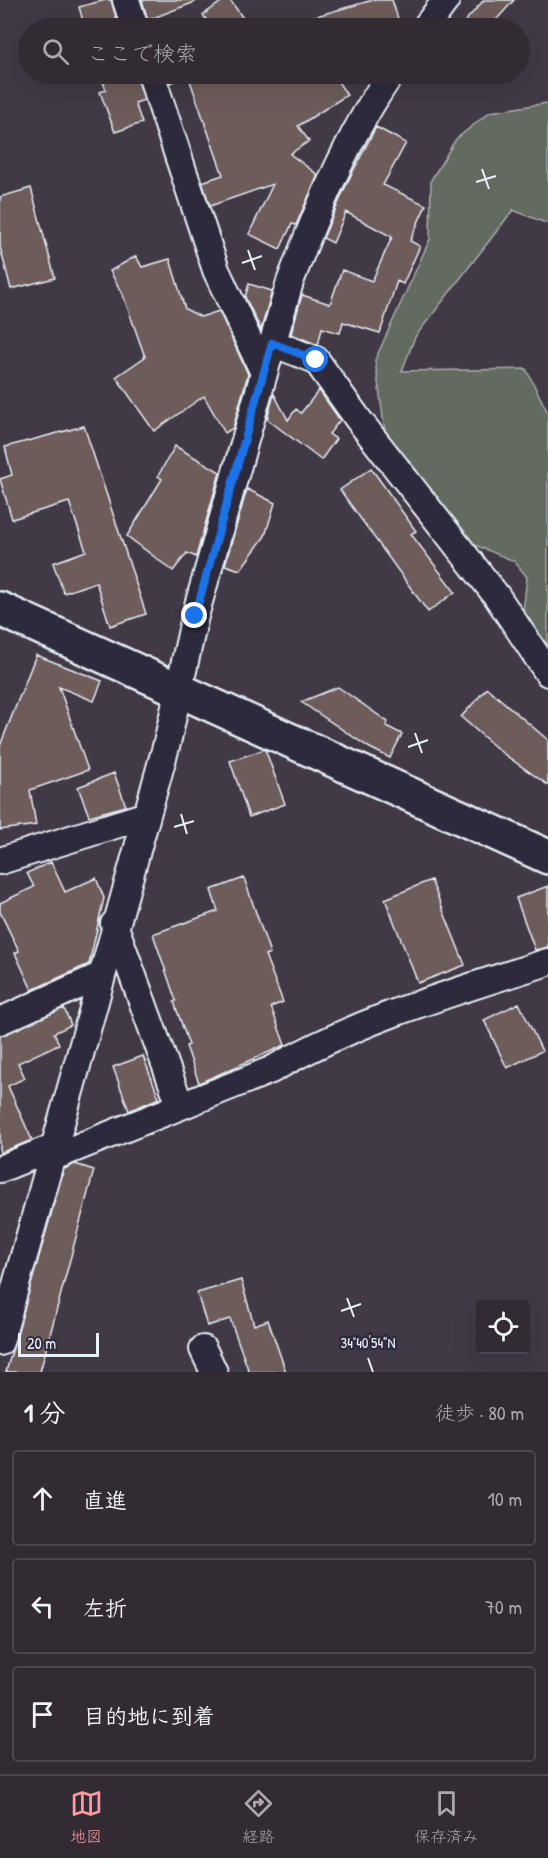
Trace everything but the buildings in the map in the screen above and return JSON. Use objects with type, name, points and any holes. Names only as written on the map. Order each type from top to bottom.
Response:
[{"type":"street","points":[[126,0],[132,18]]},
{"type":"street","points":[[432,18],[446,0]]},
{"type":"street","points":[[154,84],[216,270],[264,373]]},
{"type":"street","points":[[0,1342],[144,816],[167,743],[195,616],[290,282],[308,234],[364,115],[384,84]]},
{"type":"street","points":[[272,343],[316,360],[358,419],[496,594],[548,673]]},
{"type":"street","points":[[0,609],[548,857]]},
{"type":"street","points":[[0,861],[144,816]]},
{"type":"street","points":[[114,924],[180,1104]]},
{"type":"street","points":[[0,1169],[53,1153],[271,1070],[305,1050],[441,994],[548,962]]},
{"type":"street","points":[[0,1021],[102,975]]},
{"type":"shaded area","points":[[548,103],[548,224],[513,210],[415,337],[402,371],[526,369],[548,413],[548,645],[523,612],[527,577],[514,561],[475,545],[385,432],[375,360],[430,239],[431,180],[456,139],[490,112]]},
{"type":"route","points":[[195,616],[272,343],[316,360]]}]
